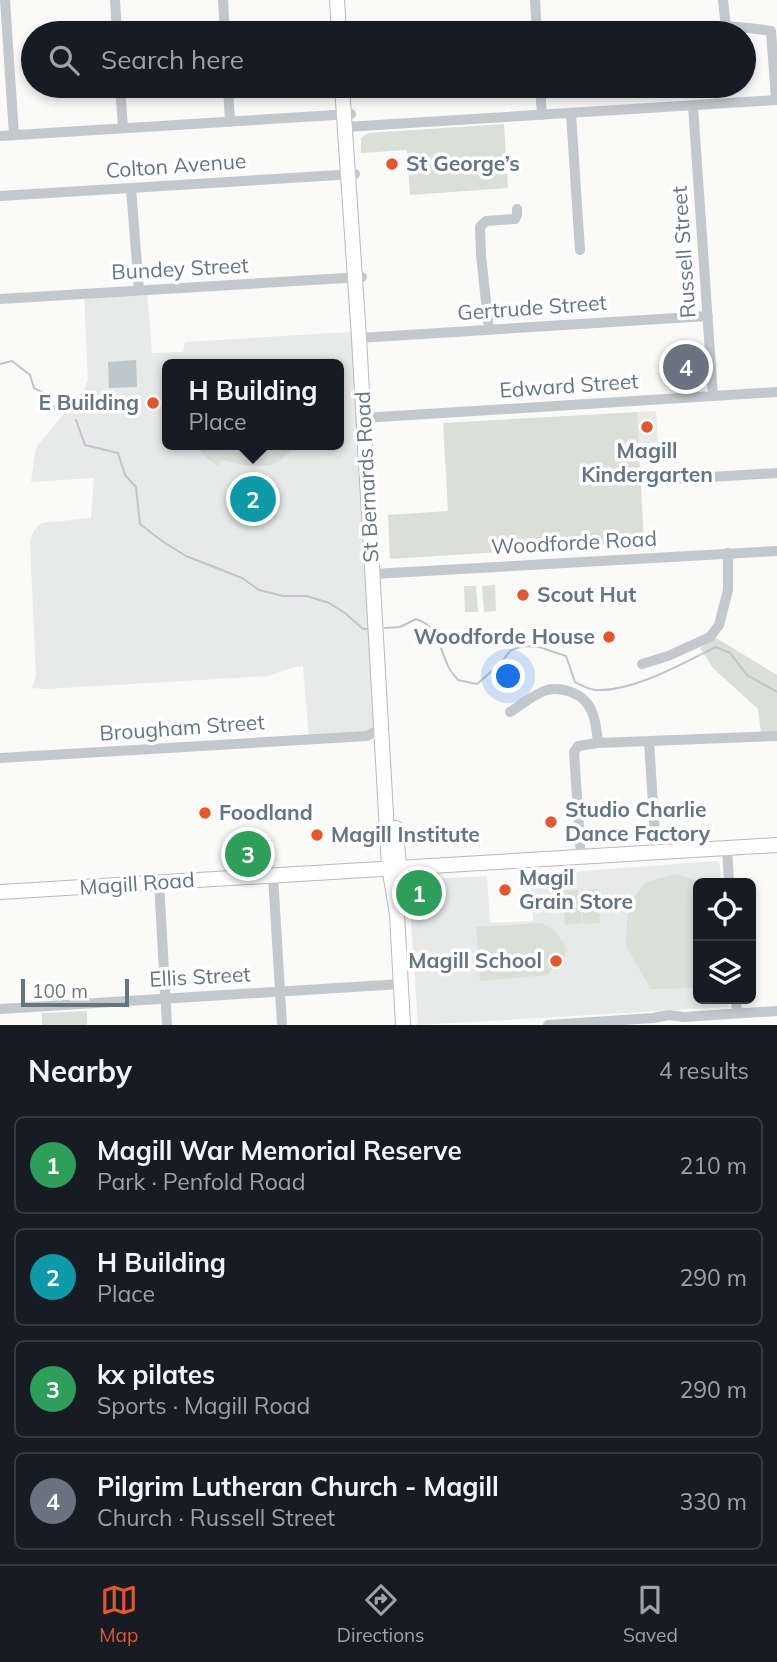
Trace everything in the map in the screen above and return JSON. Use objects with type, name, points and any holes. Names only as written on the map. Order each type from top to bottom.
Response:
[{"type":"main road","points":[[337,0],[338,21]]},
{"type":"main road","points":[[344,0],[345,21]]},
{"type":"main road","name":"St Bernards Road","points":[[344,98],[348,120]]},
{"type":"main road","name":"St Bernards Road","points":[[349,98],[378,612],[382,743],[394,867]]},
{"type":"main road","name":"St Bernards Road","points":[[378,612],[388,734],[394,867]]},
{"type":"main road","name":"Magill Road","points":[[0,892],[159,888],[273,875],[777,845]]},
{"type":"main road","points":[[394,867],[403,1025]]},
{"type":"street","points":[[5,0],[14,135]]},
{"type":"street","points":[[115,0],[116,21]]},
{"type":"street","points":[[223,0],[224,21]]},
{"type":"street","points":[[535,0],[536,21]]},
{"type":"street","points":[[723,0],[725,21]]},
{"type":"street","points":[[0,136],[230,121],[571,114],[776,100],[774,26],[756,26]]},
{"type":"street","points":[[122,98],[123,128]]},
{"type":"street","points":[[229,98],[230,121]]},
{"type":"street","points":[[541,98],[542,115]]},
{"type":"street","name":"Russell Street","points":[[693,106],[713,396]]},
{"type":"street","points":[[571,114],[580,250]]},
{"type":"street","name":"Colton Avenue","points":[[0,196],[351,174]]},
{"type":"street","points":[[131,188],[139,290]]},
{"type":"street","points":[[489,330],[480,227],[486,221],[515,219],[517,209]]},
{"type":"street","name":"Bundey Street","points":[[0,299],[358,277]]},
{"type":"street","name":"Gertrude Street","points":[[362,338],[708,316]]},
{"type":"street","name":"Edward Street","points":[[366,417],[777,392]]},
{"type":"street","points":[[646,481],[777,472]]},
{"type":"street","name":"Woodforde Road","points":[[376,574],[777,551]]},
{"type":"street","points":[[642,664],[668,656],[710,637],[719,625],[728,590],[728,553]]},
{"type":"street","points":[[510,712],[545,690],[561,689],[577,694],[592,710],[598,743]]},
{"type":"street","points":[[367,736],[382,725]]},
{"type":"street","name":"Brougham Street","points":[[0,758],[367,736],[382,743]]},
{"type":"street","points":[[581,856],[575,749],[582,745],[598,743],[777,736]]},
{"type":"street","points":[[649,741],[656,852]]},
{"type":"street","points":[[727,848],[729,878]]},
{"type":"street","points":[[273,875],[282,1025]]},
{"type":"street","points":[[159,888],[167,1025]]},
{"type":"street","name":"Ellis Street","points":[[0,1009],[401,984]]},
{"type":"street","points":[[736,1004],[737,1013]]},
{"type":"street","points":[[548,1025],[669,1015],[675,1021],[777,1011]]},
{"type":"shaded area","points":[[504,124],[508,188],[410,195],[407,150],[361,153],[361,138],[368,133]]},
{"type":"shaded area","points":[[147,290],[152,353],[183,352],[185,342],[350,332],[359,338],[378,730],[309,739],[303,666],[268,676],[32,688],[36,676],[30,541],[34,530],[42,523],[91,518],[94,478],[31,482],[35,452],[84,390],[88,380],[84,294]]},
{"type":"shaded area","points":[[136,360],[137,387],[109,388],[108,362]]},
{"type":"shaded area","name":"Magill Kindergarten","points":[[656,411],[658,443],[638,444],[637,412]]},
{"type":"shaded area","points":[[637,412],[644,543],[390,559],[388,515],[448,511],[443,423]]},
{"type":"shaded area","points":[[200,450],[291,450],[279,461],[266,466],[222,460],[218,466]]},
{"type":"shaded area","points":[[495,585],[496,611],[484,612],[482,586]]},
{"type":"shaded area","points":[[464,586],[476,586],[478,612],[465,612]]},
{"type":"shaded area","points":[[716,638],[777,675],[777,733],[761,733],[758,709],[713,668],[700,648]]},
{"type":"shaded area","name":"Magill School","points":[[716,861],[720,864],[721,878],[693,878],[693,1004],[728,1004],[728,1007],[418,1025],[410,905],[432,904],[430,879],[487,876],[490,923],[533,921],[530,875]]},
{"type":"shaded area","points":[[676,874],[693,879],[693,988],[651,989],[626,946],[628,905],[646,882]]},
{"type":"shaded area","points":[[429,880],[430,903],[410,903],[409,883]]},
{"type":"shaded area","points":[[598,889],[600,923],[583,924],[581,890]]},
{"type":"shaded area","points":[[579,890],[582,923],[565,925],[563,891]]},
{"type":"shaded area","points":[[541,923],[555,931],[568,950],[548,975],[480,981],[476,927]]},
{"type":"shaded area","points":[[87,1011],[87,1025],[42,1025],[42,1013]]},
{"type":"waterway","points":[[0,364],[12,361],[30,375],[34,388],[46,394],[56,411]]},
{"type":"waterway","points":[[76,420],[85,445],[118,453],[125,475],[136,487],[140,524],[162,541],[186,556],[242,578],[259,590],[283,596],[307,596],[329,603],[363,629],[369,629]]},
{"type":"waterway","points":[[385,628],[400,627],[416,619],[424,622],[434,632],[449,668],[458,680],[477,684],[500,664],[511,650],[524,646],[539,647],[566,656],[575,682],[596,690],[642,681],[716,647],[730,653],[747,675],[777,692]]},
{"type":"place","name":"St George’s","points":[[392,164]]},
{"type":"place","name":"Pilgrim Lutheran Church - Magill","points":[[686,367]]},
{"type":"place","name":"E Building","points":[[153,403]]},
{"type":"place","name":"Magill Kindergarten","points":[[647,427]]},
{"type":"place","name":"H Building","points":[[253,499]]},
{"type":"place","name":"Scout Hut","points":[[523,595]]},
{"type":"place","name":"Woodforde House","points":[[609,637]]},
{"type":"place","name":"Foodland","points":[[205,813]]},
{"type":"place","name":"Studio Charlie Dance Factory","points":[[551,822]]},
{"type":"place","name":"Magill Institute","points":[[317,835]]},
{"type":"place","name":"kx pilates","points":[[248,854]]},
{"type":"place","name":"Magil Grain Store","points":[[505,890]]},
{"type":"place","name":"Magill War Memorial Reserve","points":[[419,893]]},
{"type":"place","name":"Magill School","points":[[556,961]]}]
